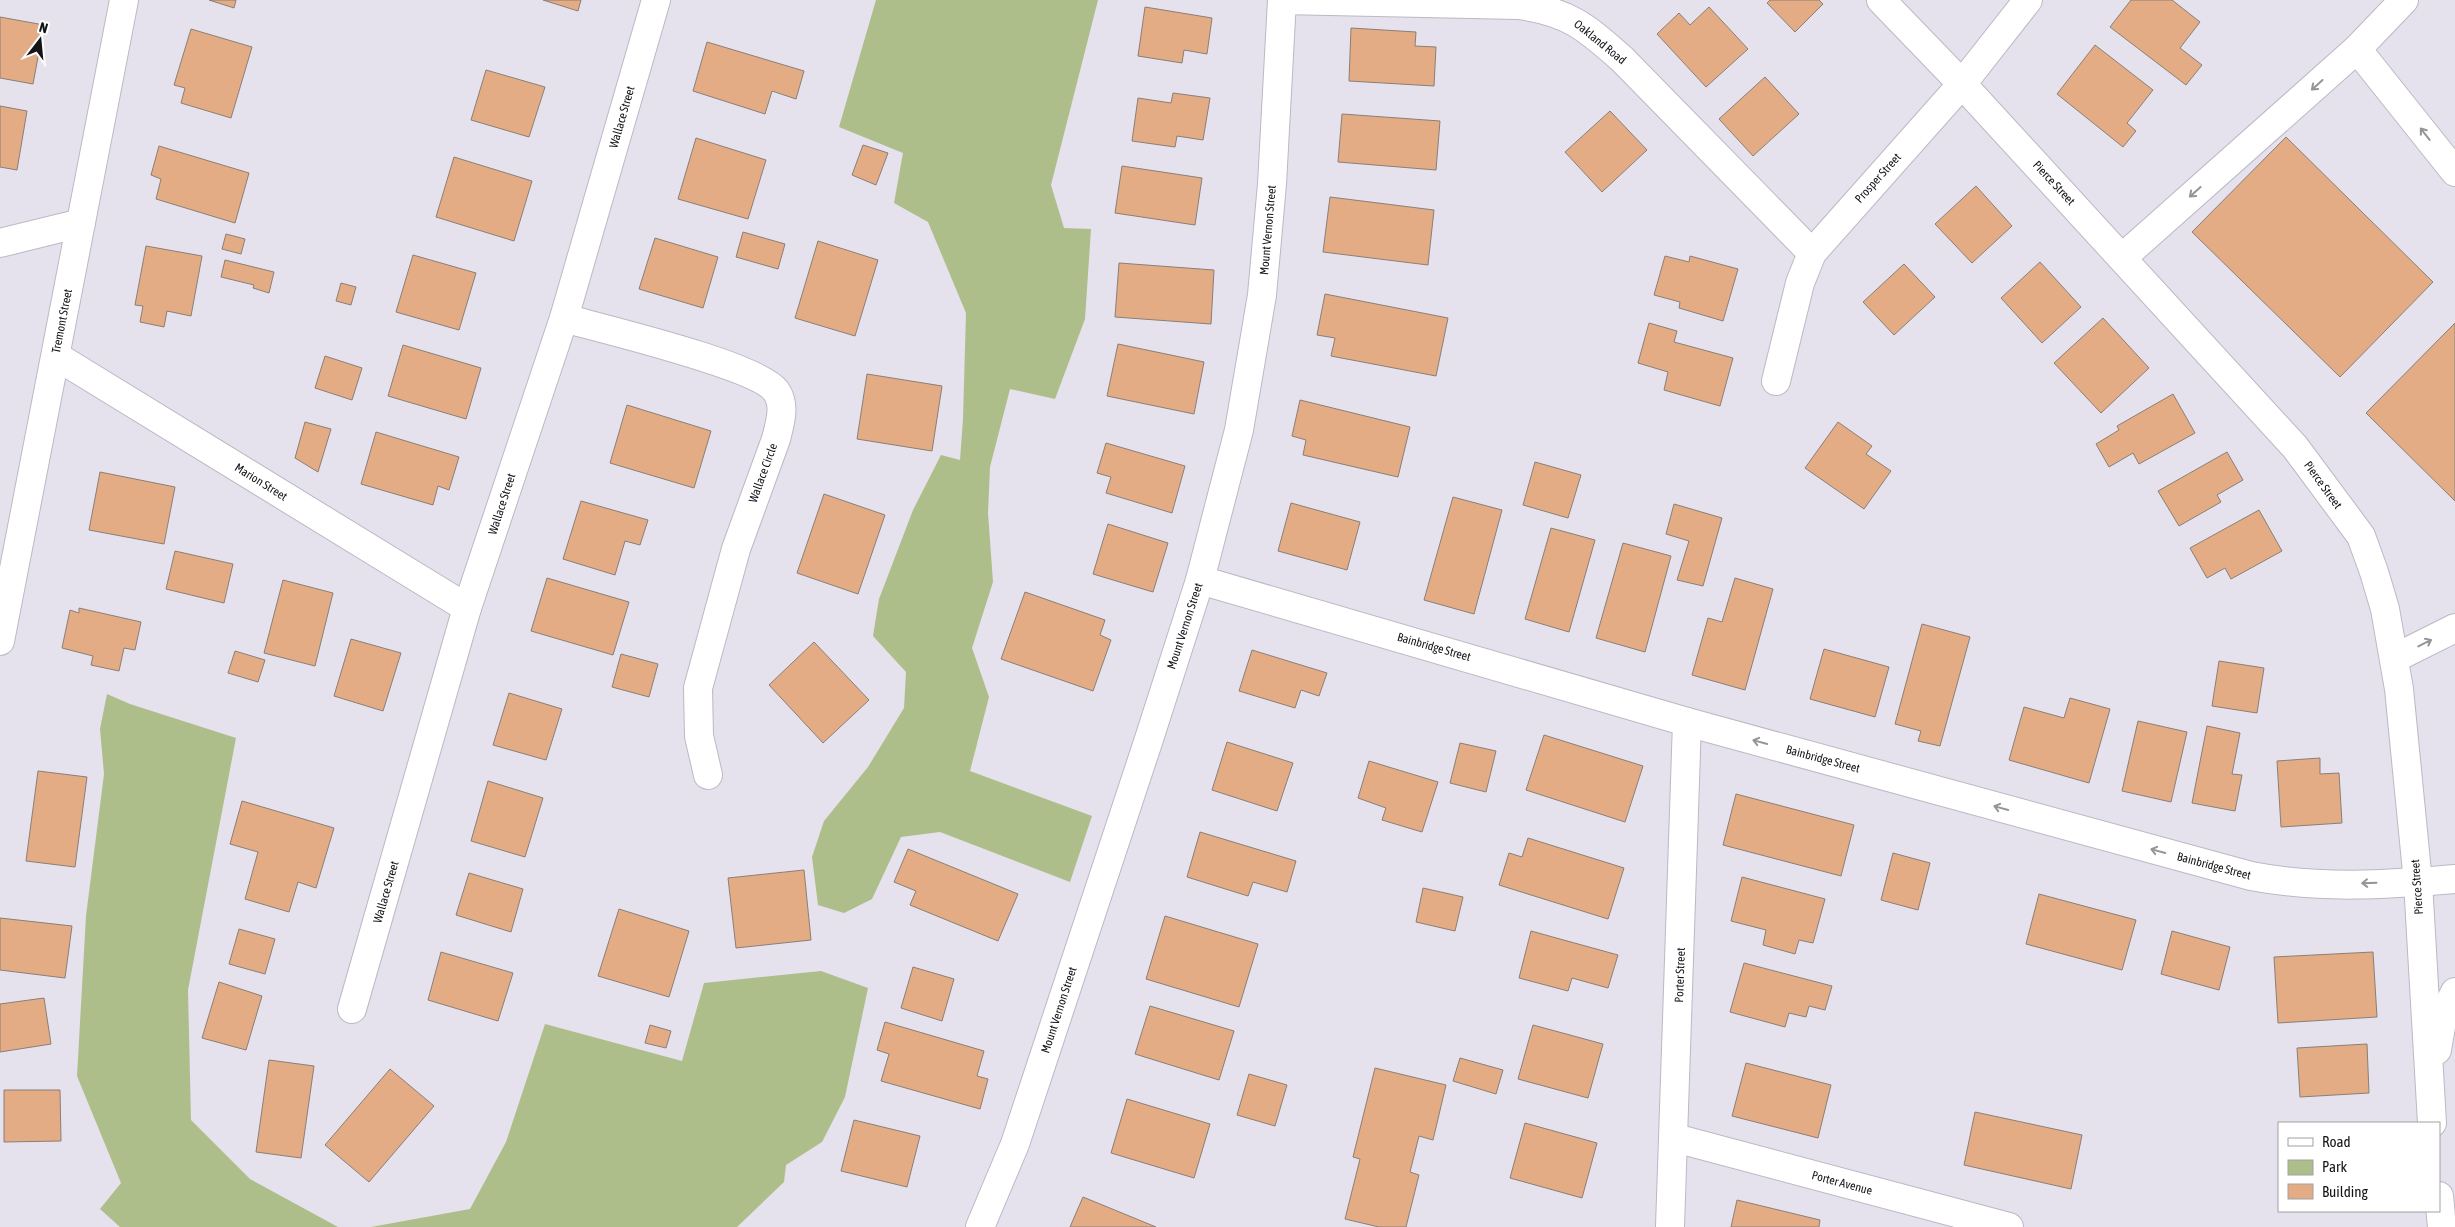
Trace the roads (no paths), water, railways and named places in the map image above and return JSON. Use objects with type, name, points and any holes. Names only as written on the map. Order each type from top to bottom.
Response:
[{"type":"street","name":"Tremont Street","points":[[0,641],[124,0]]},
{"type":"street","name":"Wallace Street","points":[[352,1009],[467,608],[564,318],[656,0]]},
{"type":"street","name":"Oakland Road","points":[[1282,0],[1519,5],[1544,9],[1570,18],[1590,31],[1622,58],[1812,253]]},
{"type":"street","name":"Mount Vernon Street","points":[[980,1227],[1015,1144],[1200,580],[1239,430],[1261,305],[1272,184],[1282,0]]},
{"type":"street","name":"Pierce Street","points":[[1881,0],[1962,84],[2295,447],[2361,536],[2385,608],[2394,658],[2418,882],[2431,1120]]},
{"type":"street","name":"Prosper Street","points":[[1776,381],[1800,283],[1812,253],[1962,84],[2028,0]]},
{"type":"street","points":[[2122,258],[2357,49],[2404,0]]},
{"type":"street","points":[[2357,49],[2455,172]]},
{"type":"street","points":[[0,243],[81,223]]},
{"type":"street","name":"Wallace Circle","points":[[564,318],[743,370],[771,385],[780,399],[780,420],[776,438],[736,549],[698,688],[699,736],[708,775]]},
{"type":"street","name":"Marion Street","points":[[56,356],[467,608]]},
{"type":"street","name":"Bainbridge Street","points":[[1200,580],[1687,722],[2251,876],[2300,884],[2418,882],[2455,879]]},
{"type":"street","points":[[2394,658],[2455,628]]},
{"type":"street","name":"Porter Street","points":[[1670,1227],[1675,1138],[1687,722]]},
{"type":"street","points":[[2431,1120],[2434,1064],[2443,1015],[2455,992]]},
{"type":"street","name":"Porter Avenue","points":[[1675,1138],[2009,1227]]},
{"type":"street","points":[[2440,1206],[2442,1227]]}]
